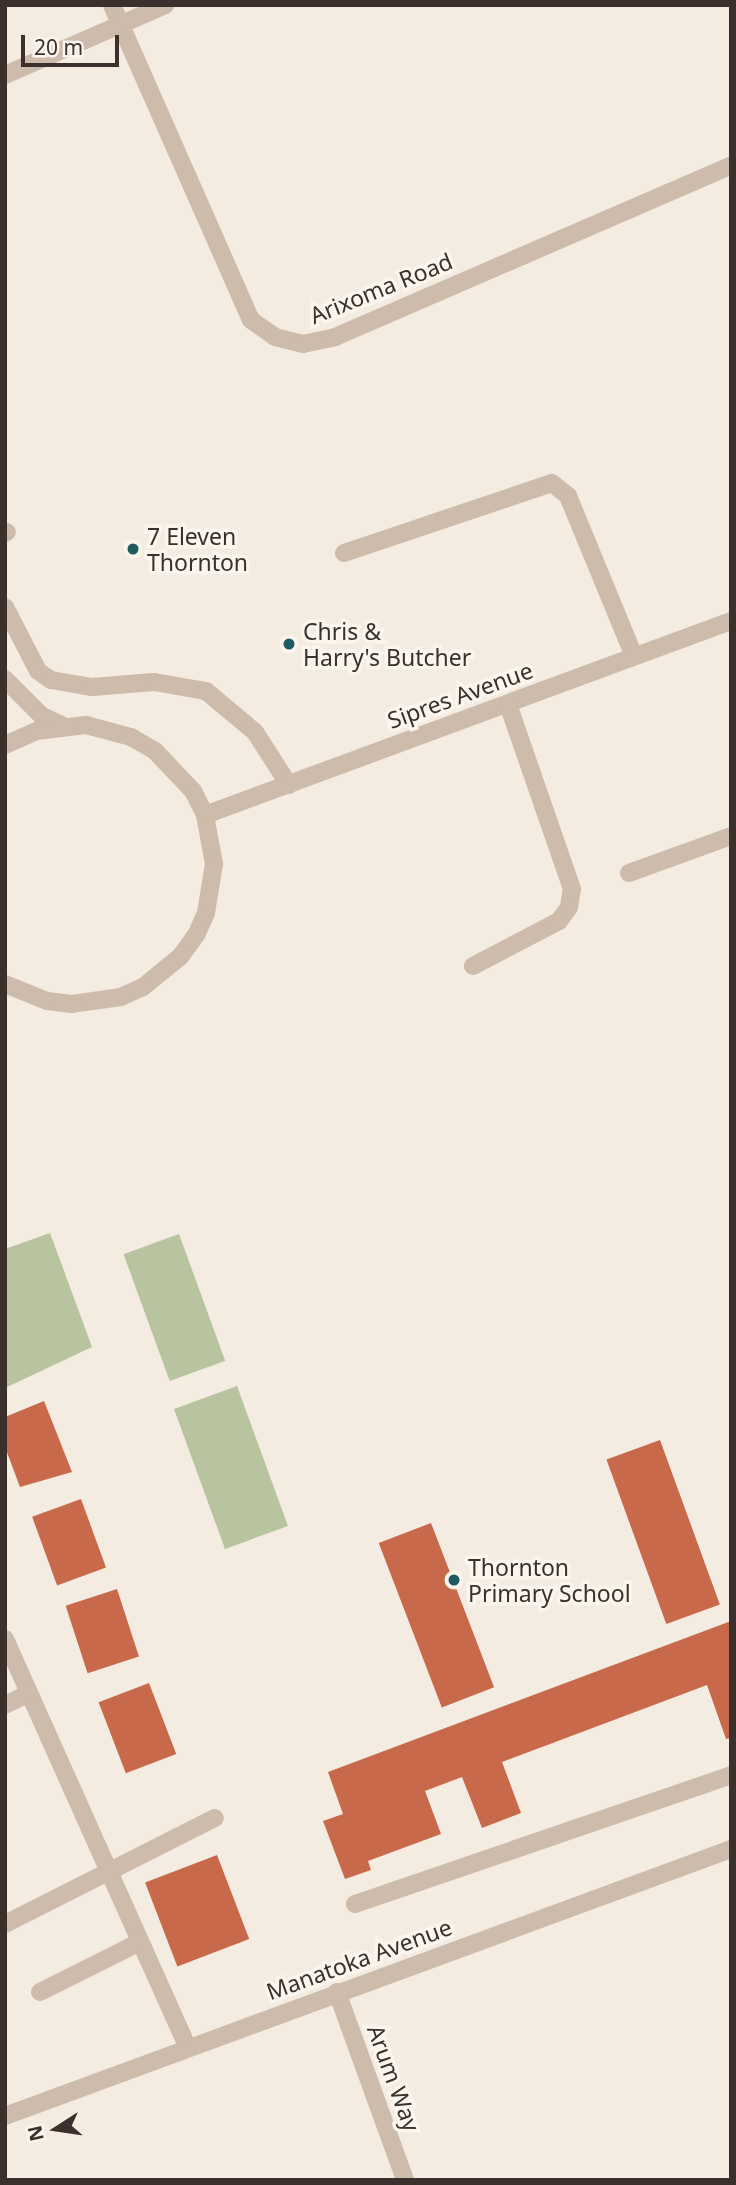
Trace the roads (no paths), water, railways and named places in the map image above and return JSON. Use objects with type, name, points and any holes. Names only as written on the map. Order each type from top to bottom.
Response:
[{"type":"street","name":"Arixoma Road","points":[[111,5],[251,320],[275,337],[303,344],[335,337],[731,166]]},
{"type":"street","points":[[5,75],[165,5]]},
{"type":"street","points":[[344,553],[552,483],[568,496],[634,656]]},
{"type":"street","points":[[5,607],[38,671],[51,680],[92,687],[153,682],[206,691],[255,732],[289,785]]},
{"type":"street","name":"Sipres Avenue","points":[[205,815],[731,621]]},
{"type":"street","points":[[5,679],[42,716],[63,726],[109,729],[155,751],[184,780],[205,815],[214,864],[206,913],[196,935],[163,973],[121,997],[96,1003],[47,1001],[5,984]]},
{"type":"street","points":[[473,966],[559,921],[569,906],[572,889],[508,704]]},
{"type":"street","points":[[5,745],[63,726]]},
{"type":"street","points":[[629,873],[731,836]]},
{"type":"street","points":[[5,1639],[188,2048]]},
{"type":"street","points":[[5,1705],[28,1694]]},
{"type":"street","points":[[355,1904],[731,1775]]},
{"type":"street","points":[[5,1924],[110,1874],[215,1818]]},
{"type":"street","name":"Manatoka Avenue","points":[[5,2116],[731,1849]]},
{"type":"street","points":[[40,1993],[140,1942]]},
{"type":"street","name":"Arum Way","points":[[337,1992],[405,2180]]},
{"type":"place","name":"7 Eleven Thornton","points":[[133,549]]},
{"type":"place","name":"Chris & Harry's Butcher","points":[[289,644]]},
{"type":"place","name":"Thornton Primary School","points":[[454,1580]]}]
